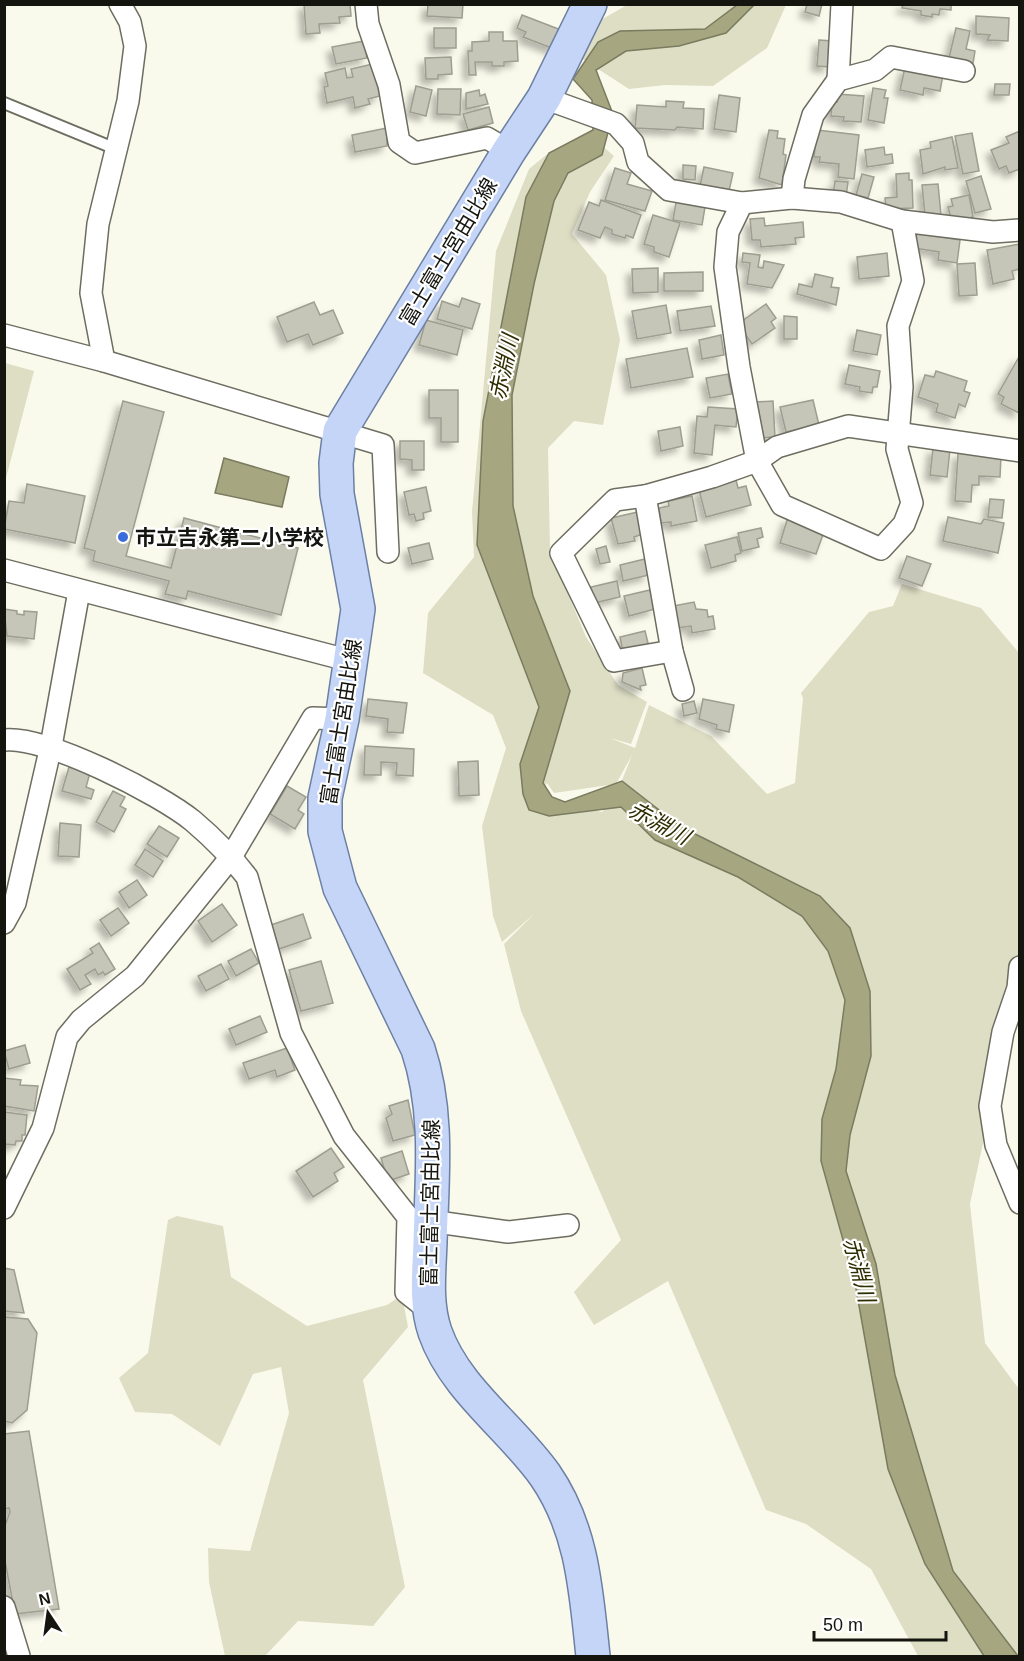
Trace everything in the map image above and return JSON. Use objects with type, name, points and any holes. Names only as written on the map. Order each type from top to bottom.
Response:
[{"type":"main road","name":"富士富士宮由比線","points":[[590,4],[544,98],[509,151],[340,431],[336,463],[337,494],[358,609],[342,719],[326,798],[327,840],[340,888],[418,1049],[425,1069],[433,1133],[428,1289],[435,1331],[455,1371],[544,1475],[568,1514],[579,1549],[593,1656]]},
{"type":"street","points":[[104,361],[91,293],[98,224],[128,101],[135,46],[130,22],[120,4]]},
{"type":"street","points":[[366,4],[368,24],[389,85],[399,142],[415,153],[488,138],[509,151]]},
{"type":"street","points":[[792,198],[794,179],[813,115],[838,80],[842,4]]},
{"type":"street","points":[[838,80],[875,69],[891,57],[964,71]]},
{"type":"street","points":[[544,98],[608,121],[633,143],[638,162],[669,190],[742,203],[792,198],[841,202],[902,220],[993,232],[1020,230]]},
{"type":"street","points":[[742,203],[728,232],[725,267],[738,367],[757,461],[782,505],[881,549],[904,524],[912,503],[897,448],[900,434],[902,387],[898,326],[913,281],[902,220]]},
{"type":"street","points":[[4,335],[104,361],[383,445],[388,552]]},
{"type":"street","points":[[672,651],[614,661],[561,553],[615,500],[645,496],[757,461],[777,447],[848,426],[1020,452]]},
{"type":"street","points":[[645,496],[672,651],[683,690]]},
{"type":"street","points":[[4,570],[351,661]]},
{"type":"street","points":[[4,923],[15,903],[51,747],[79,591]]},
{"type":"street","points":[[4,1208],[43,1128],[67,1037],[81,1020],[135,976],[231,857],[313,718],[342,719]]},
{"type":"street","points":[[4,740],[20,738],[51,747],[124,781],[191,820],[231,857],[247,877],[291,1033],[344,1136],[408,1217],[406,1292],[430,1311]]},
{"type":"street","points":[[1020,967],[1018,988],[1003,1032],[990,1106],[996,1145],[1020,1203]]},
{"type":"street","points":[[430,1221],[508,1232],[567,1225]]},
{"type":"street","points":[[4,1607],[19,1656]]},
{"type":"lane","points":[[4,103],[116,149]]},
{"type":"shaded area","points":[[627,5],[786,5],[767,48],[713,86],[665,85],[629,89],[581,58],[599,21]]},
{"type":"shaded area","points":[[601,145],[614,156],[590,192],[572,234],[606,275],[620,340],[603,425],[574,421],[548,448],[550,550],[586,637],[618,685],[647,702],[631,744],[610,738],[635,748],[649,705],[711,736],[767,794],[795,783],[803,698],[801,693],[869,612],[893,606],[902,584],[981,608],[1019,653],[1019,975],[970,1204],[985,1343],[1019,1389],[1019,1656],[918,1656],[871,1569],[806,1524],[766,1510],[668,1281],[594,1325],[574,1292],[621,1240],[521,1011],[504,944],[534,914],[502,942],[493,916],[482,826],[506,748],[493,715],[423,673],[428,613],[474,557],[472,512],[496,251],[529,169],[551,151]],"holes":[[[632,755],[615,798],[602,812],[537,797],[547,783],[554,793],[616,784]]]},
{"type":"shaded area","points":[[4,363],[34,371],[5,482]]},
{"type":"shaded area","points":[[177,1216],[223,1226],[231,1277],[307,1326],[387,1305],[402,1295],[408,1327],[363,1380],[405,1587],[373,1626],[298,1621],[265,1656],[225,1656],[209,1582],[208,1548],[250,1551],[289,1413],[281,1367],[253,1374],[220,1446],[172,1414],[135,1412],[119,1378],[148,1353],[168,1220]]},
{"type":"water","name":"赤淵川","points":[[737,5],[754,5],[726,33],[679,46],[626,51],[596,70],[613,114],[602,155],[568,173],[554,201],[534,284],[512,395],[513,506],[533,596],[570,691],[543,783],[552,797],[565,802],[622,781],[681,827],[820,896],[850,928],[870,991],[871,1056],[850,1135],[846,1171],[876,1264],[895,1375],[953,1571],[1018,1656],[984,1656],[925,1564],[888,1469],[855,1283],[821,1161],[822,1119],[836,1069],[845,1000],[828,951],[802,916],[738,877],[655,840],[621,807],[549,816],[529,810],[523,794],[520,764],[539,707],[477,545],[483,421],[526,197],[549,153],[593,130],[592,100],[573,79],[598,42],[620,31],[705,29]]},
{"type":"water","points":[[224,458],[289,477],[282,507],[215,493]]},
{"type":"building","points":[[304,4],[350,4],[351,16],[339,17],[340,23],[319,24],[320,33],[306,34]]},
{"type":"building","points":[[428,4],[463,4],[462,18],[427,16]]},
{"type":"building","points":[[807,4],[822,4],[819,16],[805,12]]},
{"type":"building","points":[[903,4],[951,4],[951,10],[940,9],[939,15],[932,14],[932,17],[921,15],[921,11],[902,8]]},
{"type":"building","points":[[522,15],[561,30],[554,49],[523,37],[526,32],[517,28]]},
{"type":"building","points":[[976,16],[1009,18],[1008,41],[987,40],[990,35],[976,34]]},
{"type":"building","points":[[434,28],[456,28],[456,48],[434,48]]},
{"type":"building","points":[[956,28],[970,31],[966,49],[975,51],[973,63],[949,58]]},
{"type":"building","points":[[489,32],[503,32],[503,41],[517,41],[518,61],[504,62],[504,66],[492,66],[492,62],[475,62],[476,75],[469,75],[468,51],[472,51],[472,42],[489,41]]},
{"type":"building","points":[[819,40],[832,41],[829,67],[817,66]]},
{"type":"building","points":[[364,41],[367,58],[336,64],[332,47]]},
{"type":"building","points":[[451,57],[452,74],[438,75],[438,79],[426,79],[425,58]]},
{"type":"building","points":[[373,64],[380,96],[368,99],[370,104],[355,108],[353,97],[327,103],[324,87],[328,86],[325,73],[345,68],[347,78],[353,77],[351,69]]},
{"type":"building","points":[[905,67],[943,75],[940,91],[924,88],[923,95],[900,90]]},
{"type":"building","points":[[995,84],[1010,84],[1009,95],[994,95]]},
{"type":"building","points":[[416,86],[432,90],[426,116],[410,112]]},
{"type":"building","points":[[873,88],[886,90],[884,98],[888,98],[884,123],[868,120]]},
{"type":"building","points":[[438,89],[461,89],[460,115],[437,114]]},
{"type":"building","points":[[479,90],[480,96],[485,94],[488,104],[466,109],[466,93]]},
{"type":"building","points":[[837,94],[864,96],[861,122],[843,121],[844,117],[831,116],[832,101],[837,102]]},
{"type":"building","points":[[719,95],[740,98],[736,132],[714,129]]},
{"type":"building","points":[[666,101],[684,102],[683,108],[704,109],[703,129],[635,128],[637,105],[666,107]]},
{"type":"building","points":[[489,107],[493,123],[468,130],[463,114]]},
{"type":"building","points":[[387,128],[387,146],[355,152],[352,135]]},
{"type":"building","points":[[769,130],[778,131],[777,138],[785,139],[783,154],[786,155],[782,185],[759,178]]},
{"type":"building","points":[[817,130],[859,135],[854,179],[838,177],[839,164],[819,162],[820,157],[814,157]]},
{"type":"building","points":[[1020,131],[1020,169],[1009,173],[1006,166],[999,169],[991,150],[1009,143],[1006,137]]},
{"type":"building","points":[[972,133],[979,171],[963,174],[955,136]]},
{"type":"building","points":[[952,137],[958,168],[945,170],[945,167],[923,174],[920,150],[931,148],[930,142]]},
{"type":"building","points":[[884,147],[885,155],[892,154],[893,163],[867,167],[865,150]]},
{"type":"building","points":[[683,165],[696,166],[695,180],[683,179]]},
{"type":"building","points":[[704,167],[733,173],[729,191],[700,186]]},
{"type":"building","points":[[615,168],[631,173],[627,184],[652,191],[645,211],[605,200]]},
{"type":"building","points":[[909,173],[909,180],[912,180],[913,208],[886,209],[885,198],[897,197],[896,174]]},
{"type":"building","points":[[862,174],[874,177],[868,198],[856,195]]},
{"type":"building","points":[[981,176],[991,209],[975,213],[966,181]]},
{"type":"building","points":[[835,181],[848,182],[846,197],[833,195]]},
{"type":"building","points":[[938,184],[941,215],[925,216],[922,185]]},
{"type":"building","points":[[969,195],[973,217],[952,222],[948,207],[953,206],[951,199]]},
{"type":"building","points":[[601,200],[641,215],[633,238],[612,234],[612,230],[605,227],[600,238],[578,230],[589,202],[599,206]]},
{"type":"building","points":[[676,202],[705,207],[702,225],[673,220]]},
{"type":"building","points":[[653,215],[680,223],[669,257],[654,252],[654,247],[644,244]]},
{"type":"building","points":[[764,218],[765,226],[803,222],[804,237],[795,238],[796,244],[761,247],[760,240],[752,240],[750,219]]},
{"type":"building","points":[[917,233],[960,240],[957,263],[938,260],[939,252],[914,248]]},
{"type":"building","points":[[1020,244],[1020,269],[1012,271],[1014,279],[993,284],[987,250]]},
{"type":"building","points":[[743,253],[760,255],[758,267],[763,268],[764,261],[784,265],[772,288],[747,284],[750,263],[742,262]]},
{"type":"building","points":[[887,253],[889,276],[859,279],[857,257]]},
{"type":"building","points":[[975,263],[977,295],[959,296],[957,264]]},
{"type":"building","points":[[658,268],[658,292],[633,293],[632,269]]},
{"type":"building","points":[[703,272],[703,291],[664,291],[664,273]]},
{"type":"building","points":[[815,274],[833,278],[831,287],[839,288],[836,305],[797,294],[799,284],[812,287]]},
{"type":"building","points":[[462,298],[480,304],[472,329],[437,319],[442,301],[459,307]]},
{"type":"building","points":[[314,302],[320,315],[333,310],[343,333],[313,345],[308,334],[287,342],[277,317]]},
{"type":"building","points":[[766,304],[776,318],[771,322],[775,328],[752,344],[738,324]]},
{"type":"building","points":[[666,305],[671,333],[637,339],[632,311]]},
{"type":"building","points":[[711,306],[715,326],[680,331],[677,311]]},
{"type":"building","points":[[784,316],[797,317],[797,339],[784,339]]},
{"type":"building","points":[[426,320],[463,330],[457,355],[419,345]]},
{"type":"building","points":[[857,330],[881,335],[877,355],[853,351]]},
{"type":"building","points":[[721,335],[724,355],[702,359],[699,340]]},
{"type":"building","points":[[687,348],[693,377],[631,388],[626,359]]},
{"type":"building","points":[[1020,355],[1019,413],[1001,404],[1004,397],[998,394]]},
{"type":"building","points":[[849,365],[880,371],[877,387],[873,387],[872,393],[859,391],[860,387],[845,384]]},
{"type":"building","points":[[936,371],[967,381],[964,391],[970,393],[965,407],[959,404],[955,418],[936,412],[938,404],[918,397],[925,375],[934,377]]},
{"type":"building","points":[[728,374],[732,394],[710,398],[706,378]]},
{"type":"building","points":[[429,390],[458,390],[458,442],[441,442],[441,418],[429,418]]},
{"type":"building","points":[[813,400],[819,425],[786,432],[780,407]]},
{"type":"building","points":[[123,401],[164,412],[126,556],[171,568],[184,518],[298,548],[281,615],[188,591],[186,599],[165,594],[169,581],[93,561],[95,551],[84,548]]},
{"type":"building","points":[[773,401],[775,437],[758,438],[755,402]]},
{"type":"building","points":[[708,407],[738,409],[736,427],[715,425],[712,455],[694,453],[697,416],[707,417]]},
{"type":"building","points":[[680,427],[683,446],[661,451],[658,431]]},
{"type":"building","points":[[400,441],[424,441],[424,470],[412,470],[412,460],[400,459]]},
{"type":"building","points":[[933,448],[950,450],[947,477],[930,475]]},
{"type":"building","points":[[958,453],[1001,456],[1000,477],[979,476],[979,485],[972,485],[971,502],[955,501]]},
{"type":"building","points":[[736,480],[738,488],[746,486],[751,505],[706,517],[699,490]]},
{"type":"building","points":[[27,484],[85,496],[75,543],[4,529],[9,501],[24,503]]},
{"type":"building","points":[[426,487],[431,511],[423,513],[424,519],[416,521],[414,514],[409,515],[404,492]]},
{"type":"building","points":[[692,496],[697,521],[671,526],[671,522],[661,523],[659,508],[669,506],[668,501]]},
{"type":"building","points":[[990,499],[1004,500],[1002,518],[988,517]]},
{"type":"building","points":[[638,512],[643,534],[634,537],[635,541],[618,544],[611,518]]},
{"type":"building","points":[[788,517],[825,529],[816,554],[780,543]]},
{"type":"building","points":[[948,517],[981,524],[984,519],[1004,523],[998,553],[943,541]]},
{"type":"building","points":[[761,528],[763,537],[757,539],[759,547],[742,551],[738,533]]},
{"type":"building","points":[[737,537],[741,553],[735,555],[736,561],[711,568],[705,545]]},
{"type":"building","points":[[429,543],[433,559],[412,564],[408,548]]},
{"type":"building","points":[[606,546],[610,562],[600,564],[596,549]]},
{"type":"building","points":[[907,556],[931,564],[922,586],[899,578]]},
{"type":"building","points":[[645,559],[649,575],[623,581],[620,565]]},
{"type":"building","points":[[617,581],[620,597],[594,603],[591,587]]},
{"type":"building","points":[[650,590],[655,609],[629,616],[624,596]]},
{"type":"building","points":[[694,602],[696,609],[707,610],[708,617],[713,616],[715,629],[692,633],[691,626],[677,628],[673,606]]},
{"type":"building","points":[[4,609],[17,611],[17,614],[24,615],[24,611],[37,612],[34,639],[7,636]]},
{"type":"building","points":[[645,631],[649,647],[623,652],[620,637]]},
{"type":"building","points":[[642,668],[646,685],[640,686],[641,690],[622,682],[623,673]]},
{"type":"building","points":[[368,699],[407,703],[403,733],[387,732],[388,719],[366,716]]},
{"type":"building","points":[[703,699],[734,705],[729,732],[716,729],[717,725],[699,719]]},
{"type":"building","points":[[694,701],[697,713],[684,716],[682,704]]},
{"type":"building","points":[[365,746],[414,749],[413,776],[396,775],[397,763],[381,762],[381,775],[364,775]]},
{"type":"building","points":[[478,761],[479,795],[459,796],[458,762]]},
{"type":"building","points":[[69,767],[90,773],[86,787],[94,790],[91,799],[62,791]]},
{"type":"building","points":[[287,786],[306,797],[298,810],[304,814],[295,829],[270,814]]},
{"type":"building","points":[[113,791],[125,797],[120,806],[126,809],[114,832],[96,822]]},
{"type":"building","points":[[60,823],[81,825],[79,857],[58,856]]},
{"type":"building","points":[[159,826],[179,838],[167,857],[147,844]]},
{"type":"building","points":[[145,849],[163,861],[153,877],[135,865]]},
{"type":"building","points":[[137,880],[147,895],[129,908],[119,892]]},
{"type":"building","points":[[222,904],[237,925],[212,942],[198,921]]},
{"type":"building","points":[[118,908],[129,923],[111,936],[100,920]]},
{"type":"building","points":[[303,914],[311,938],[279,949],[271,925]]},
{"type":"building","points":[[99,943],[115,969],[105,975],[103,972],[98,975],[95,969],[85,975],[91,984],[80,990],[67,969],[93,953],[90,949]]},
{"type":"building","points":[[251,949],[259,963],[236,976],[228,961]]},
{"type":"building","points":[[321,961],[333,1003],[301,1011],[289,970]]},
{"type":"building","points":[[221,964],[229,979],[206,991],[198,976]]},
{"type":"building","points":[[260,1016],[267,1032],[236,1045],[229,1029]]},
{"type":"building","points":[[25,1045],[30,1063],[9,1069],[4,1051]]},
{"type":"building","points":[[287,1048],[295,1070],[277,1077],[275,1070],[249,1079],[243,1063]]},
{"type":"building","points":[[4,1078],[21,1080],[20,1085],[38,1086],[34,1111],[4,1106]]},
{"type":"building","points":[[408,1100],[415,1135],[393,1141],[386,1118],[392,1114],[389,1106]]},
{"type":"building","points":[[4,1112],[27,1115],[25,1135],[22,1135],[22,1141],[16,1141],[15,1145],[4,1144]]},
{"type":"building","points":[[331,1148],[344,1167],[334,1173],[338,1181],[313,1197],[296,1171]]},
{"type":"building","points":[[402,1151],[409,1174],[388,1181],[381,1158]]},
{"type":"building","points":[[4,1268],[14,1270],[24,1313],[4,1311]]},
{"type":"building","points":[[4,1317],[28,1319],[37,1333],[27,1410],[12,1423],[4,1421]]},
{"type":"building","points":[[29,1431],[59,1609],[15,1614],[4,1556],[4,1528],[10,1512],[9,1508],[4,1509],[4,1434]]},
{"type":"place","name":"市立吉永第二小学校","points":[[123,537]]}]
